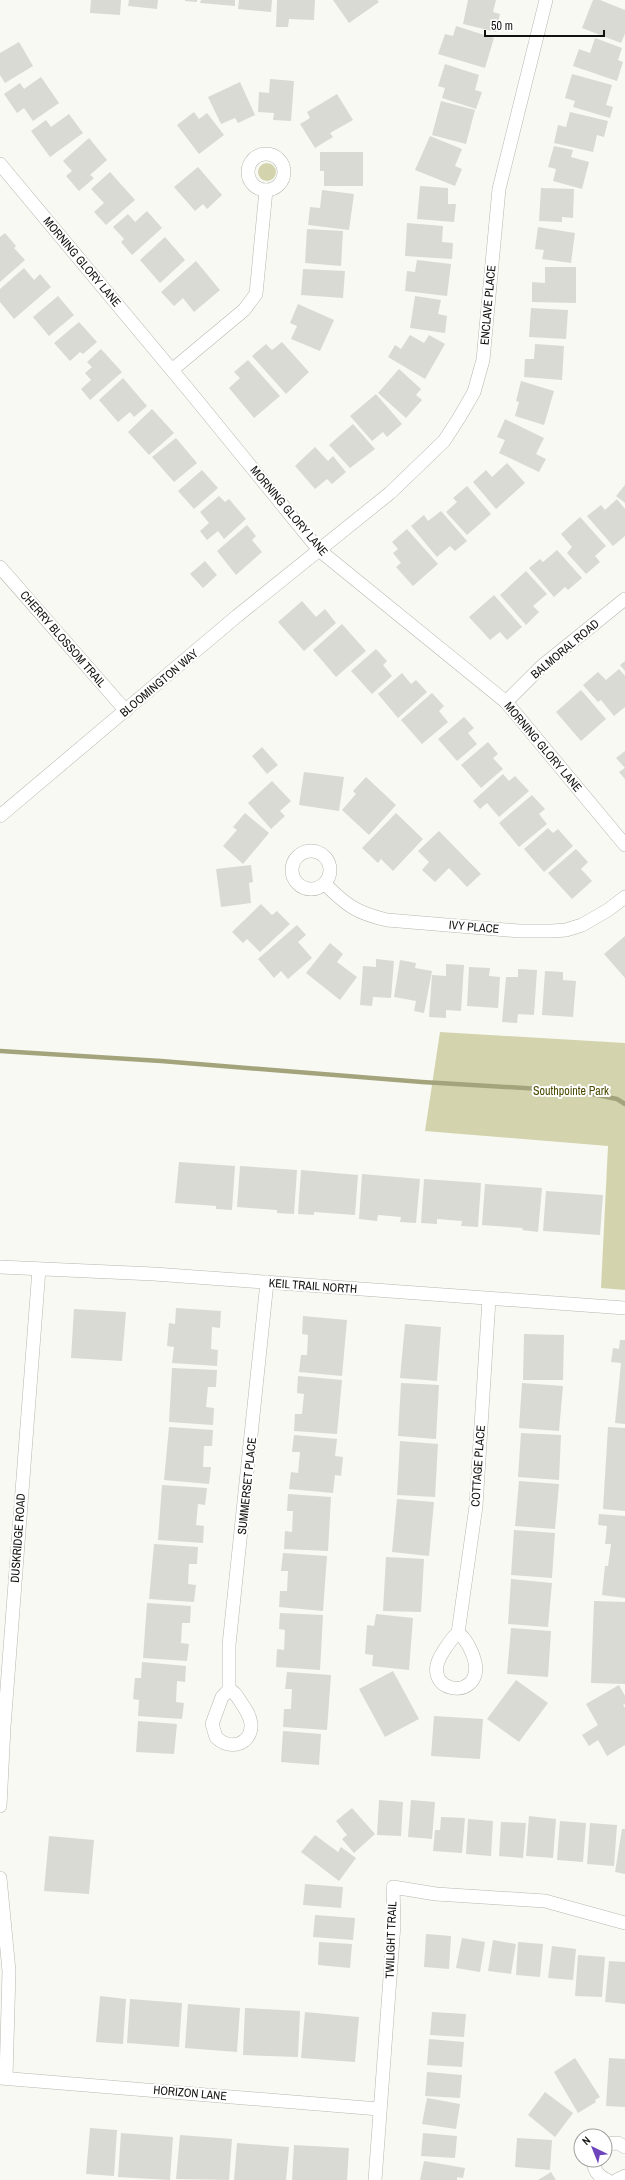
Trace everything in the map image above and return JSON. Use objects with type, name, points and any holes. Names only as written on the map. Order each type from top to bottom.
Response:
[{"type":"street","name":"ENCLAVE PLACE","points":[[319,550],[390,493],[419,467],[444,441],[474,392],[483,360],[487,331],[498,189],[546,0]]},
{"type":"street","name":"MORNING GLORY LANE","points":[[0,164],[172,370],[319,550],[506,702],[625,845]]},
{"type":"street","points":[[172,370],[244,310],[256,294],[266,190]]},
{"type":"street","name":"BLOOMINGTON WAY","points":[[0,816],[237,616],[319,550]]},
{"type":"street","name":"CHERRY BLOSSOM TRAIL","points":[[0,567],[126,711]]},
{"type":"street","name":"BALMORAL ROAD","points":[[506,702],[542,666],[625,599]]},
{"type":"street","name":"IVY PLACE","points":[[325,884],[351,908],[368,916],[387,920],[519,931],[552,931],[574,927],[595,918],[625,897]]},
{"type":"street","name":"KEIL TRAIL NORTH","points":[[0,1267],[154,1274],[625,1308]]},
{"type":"street","name":"DUSKRIDGE ROAD","points":[[0,1806],[4,1727],[39,1269]]},
{"type":"street","name":"SUMMERSET PLACE","points":[[229,1690],[229,1645],[267,1282]]},
{"type":"street","name":"COTTAGE PLACE","points":[[458,1633],[476,1506],[489,1299]]},
{"type":"street","points":[[0,1878],[9,1971],[3,2078]]},
{"type":"street","name":"TWILIGHT TRAIL","points":[[375,2180],[379,2109],[394,1924],[392,1887],[436,1894],[545,1901],[625,1923]]},
{"type":"street","name":"HORIZON LANE","points":[[3,2078],[379,2109]]},
{"type":"street","points":[[613,2143],[618,2143],[625,2147]]},
{"type":"street","points":[[594,2168],[599,2176],[607,2180]]},
{"type":"street","points":[[617,2180],[625,2176]]},
{"type":"green space","points":[[267,163],[273,166],[276,172],[273,178],[267,181],[261,178],[258,172],[261,166]]},
{"type":"green space","name":"Southpointe Park","points":[[440,1032],[625,1043],[625,1290],[601,1288],[608,1146],[425,1131]]},
{"type":"building","points":[[91,0],[121,0],[120,15],[90,13]]},
{"type":"building","points":[[129,0],[158,0],[157,9],[128,6]]},
{"type":"building","points":[[197,0],[197,2],[185,1]]},
{"type":"building","points":[[201,0],[235,0],[235,6],[200,3]]},
{"type":"building","points":[[239,0],[272,0],[271,12],[238,9]]},
{"type":"building","points":[[277,0],[315,0],[314,20],[289,19],[288,27],[276,27]]},
{"type":"building","points":[[333,0],[377,0],[379,2],[349,23]]},
{"type":"building","points":[[468,0],[496,0],[493,12],[500,14],[496,32],[463,24]]},
{"type":"building","points":[[593,0],[600,0],[625,10],[625,34],[621,43],[582,28]]},
{"type":"building","points":[[456,26],[494,38],[485,68],[438,54],[445,34],[453,36]]},
{"type":"building","points":[[595,38],[622,48],[618,60],[623,62],[617,81],[573,66],[579,49],[590,53]]},
{"type":"building","points":[[19,42],[33,66],[5,83],[0,75],[0,53]]},
{"type":"building","points":[[445,64],[479,75],[475,90],[482,92],[476,109],[442,98],[445,88],[438,86]]},
{"type":"building","points":[[572,74],[612,85],[606,105],[613,107],[610,118],[573,107],[575,101],[565,98]]},
{"type":"building","points":[[41,77],[59,103],[33,121],[24,108],[17,113],[4,94],[20,83],[24,89]]},
{"type":"building","points":[[270,79],[294,81],[291,121],[273,120],[274,113],[258,112],[259,92],[269,93]]},
{"type":"building","points":[[240,82],[255,115],[238,123],[235,118],[221,124],[208,97]]},
{"type":"building","points":[[337,94],[353,120],[330,133],[333,137],[315,148],[300,124],[310,118],[307,112]]},
{"type":"building","points":[[441,101],[475,110],[466,144],[432,135]]},
{"type":"building","points":[[194,112],[199,119],[207,113],[224,135],[199,154],[177,125]]},
{"type":"building","points":[[570,112],[608,121],[604,137],[597,135],[593,152],[554,143],[558,125],[566,127]]},
{"type":"building","points":[[69,114],[83,133],[50,157],[31,131],[46,120],[51,127]]},
{"type":"building","points":[[430,136],[462,149],[455,166],[462,169],[455,186],[415,170]]},
{"type":"building","points":[[89,138],[107,160],[90,175],[94,178],[79,191],[66,176],[72,171],[63,161]]},
{"type":"building","points":[[554,146],[573,150],[571,157],[589,162],[582,189],[553,181],[556,169],[548,167]]},
{"type":"building","points":[[320,152],[363,152],[363,186],[324,186],[324,171],[320,171]]},
{"type":"building","points":[[198,167],[222,195],[207,209],[203,204],[195,211],[174,187]]},
{"type":"building","points":[[110,172],[135,200],[106,225],[94,212],[104,203],[91,189]]},
{"type":"building","points":[[420,186],[448,188],[448,204],[456,204],[454,222],[417,219]]},
{"type":"building","points":[[541,188],[574,189],[573,218],[562,217],[562,222],[539,221]]},
{"type":"building","points":[[322,190],[354,194],[349,230],[308,225],[310,207],[320,208]]},
{"type":"building","points":[[147,211],[162,228],[132,255],[121,242],[124,239],[113,227],[128,214],[135,222]]},
{"type":"building","points":[[407,223],[443,226],[442,242],[453,243],[452,259],[405,256]]},
{"type":"building","points":[[538,227],[575,233],[571,263],[542,259],[544,250],[535,249]]},
{"type":"building","points":[[307,229],[343,231],[341,266],[305,263]]},
{"type":"building","points":[[5,233],[16,246],[14,248],[25,260],[0,282],[0,237]]},
{"type":"building","points":[[165,237],[185,260],[160,283],[140,260]]},
{"type":"building","points":[[417,260],[451,264],[447,296],[405,291],[407,271],[415,272]]},
{"type":"building","points":[[196,261],[220,290],[194,312],[183,298],[174,306],[161,292]]},
{"type":"building","points":[[545,267],[576,267],[576,303],[532,302],[532,282],[545,283]]},
{"type":"building","points":[[24,268],[34,280],[40,274],[51,287],[14,319],[0,302],[0,289]]},
{"type":"building","points":[[303,269],[345,271],[343,298],[301,295]]},
{"type":"building","points":[[58,296],[74,315],[49,336],[33,317]]},
{"type":"building","points":[[415,296],[441,300],[438,314],[447,316],[445,333],[410,328]]},
{"type":"building","points":[[298,304],[334,320],[320,351],[291,339],[297,326],[290,323]]},
{"type":"building","points":[[531,308],[568,310],[566,339],[529,337]]},
{"type":"building","points":[[79,322],[97,342],[83,354],[80,352],[70,361],[54,343]]},
{"type":"building","points":[[410,335],[424,343],[429,335],[445,344],[425,379],[388,357],[395,345],[401,349]]},
{"type":"building","points":[[282,342],[309,372],[286,394],[252,356],[266,344],[272,350]]},
{"type":"building","points":[[535,344],[564,346],[562,380],[524,377],[525,359],[534,359]]},
{"type":"building","points":[[101,349],[122,372],[90,400],[81,389],[91,380],[85,373],[92,367],[87,362]]},
{"type":"building","points":[[248,360],[280,396],[254,418],[229,388],[240,378],[234,372]]},
{"type":"building","points":[[399,369],[421,389],[416,395],[422,400],[406,418],[378,393]]},
{"type":"building","points":[[123,378],[147,406],[134,417],[130,412],[118,422],[99,400]]},
{"type":"building","points":[[521,381],[554,391],[544,425],[515,416],[519,402],[516,401]]},
{"type":"building","points":[[376,394],[402,424],[387,437],[383,432],[372,441],[350,416]]},
{"type":"building","points":[[152,409],[174,433],[149,455],[128,432]]},
{"type":"building","points":[[505,419],[544,438],[536,454],[546,459],[539,472],[499,453],[505,440],[497,437]]},
{"type":"building","points":[[353,424],[375,449],[350,468],[329,445]]},
{"type":"building","points":[[176,438],[197,463],[174,482],[152,457]]},
{"type":"building","points":[[315,447],[328,461],[333,456],[346,472],[332,484],[327,479],[315,489],[295,466]]},
{"type":"building","points":[[507,463],[525,483],[496,509],[473,482],[486,470],[492,477]]},
{"type":"building","points":[[202,470],[218,488],[194,509],[178,491]]},
{"type":"building","points":[[625,485],[625,503],[616,496]]},
{"type":"building","points":[[467,486],[491,514],[467,535],[446,512],[457,502],[453,498]]},
{"type":"building","points":[[219,496],[225,502],[229,499],[246,519],[224,539],[218,531],[207,540],[200,531],[209,523],[200,512]]},
{"type":"building","points":[[617,499],[625,509],[625,536],[613,546],[587,516],[601,505],[605,510]]},
{"type":"building","points":[[441,511],[467,541],[455,551],[450,546],[437,557],[411,526],[424,515],[428,521]]},
{"type":"building","points":[[580,517],[606,546],[595,556],[600,562],[586,574],[567,553],[572,547],[561,534]]},
{"type":"building","points":[[247,525],[256,536],[252,540],[262,552],[236,575],[217,551]]},
{"type":"building","points":[[407,529],[438,564],[413,586],[396,567],[401,563],[393,553],[398,549],[392,542]]},
{"type":"building","points":[[557,550],[582,578],[568,590],[565,587],[554,597],[529,568],[540,559],[543,562]]},
{"type":"building","points":[[205,561],[217,575],[203,588],[190,574]]},
{"type":"building","points":[[526,571],[547,594],[533,606],[539,612],[526,625],[500,595]]},
{"type":"building","points":[[494,595],[522,627],[507,640],[500,632],[490,640],[469,617]]},
{"type":"building","points":[[302,601],[316,617],[325,609],[336,623],[304,651],[278,622]]},
{"type":"building","points":[[342,624],[366,651],[336,677],[313,650]]},
{"type":"building","points":[[376,649],[387,661],[383,665],[392,676],[372,694],[351,671]]},
{"type":"building","points":[[625,661],[625,671],[620,665]]},
{"type":"building","points":[[619,669],[625,676],[625,707],[614,716],[601,700],[598,702],[583,685],[598,672],[606,680]]},
{"type":"building","points":[[402,673],[411,684],[416,680],[427,692],[398,718],[378,694]]},
{"type":"building","points":[[581,690],[606,719],[581,741],[556,712]]},
{"type":"building","points":[[432,693],[444,706],[439,711],[448,722],[422,744],[401,720]]},
{"type":"building","points":[[464,717],[474,728],[468,733],[477,744],[457,761],[438,739]]},
{"type":"building","points":[[488,742],[498,754],[493,758],[503,769],[481,788],[461,765]]},
{"type":"building","points":[[262,747],[278,765],[267,774],[252,756]]},
{"type":"building","points":[[625,751],[625,768],[616,758]]},
{"type":"building","points":[[625,768],[625,779],[619,772]]},
{"type":"building","points":[[304,772],[344,777],[339,811],[299,805]]},
{"type":"building","points":[[503,774],[509,781],[515,776],[529,791],[499,817],[487,803],[480,809],[473,801]]},
{"type":"building","points":[[366,777],[396,805],[369,835],[342,810],[356,794],[353,791]]},
{"type":"building","points":[[272,781],[291,801],[280,811],[285,816],[271,829],[248,803]]},
{"type":"building","points":[[532,795],[545,809],[539,814],[547,824],[519,847],[499,823]]},
{"type":"building","points":[[245,813],[269,833],[243,864],[223,846],[237,830],[233,827]]},
{"type":"building","points":[[396,813],[423,839],[393,871],[381,859],[378,863],[362,848]]},
{"type":"building","points":[[548,828],[553,833],[558,829],[573,846],[544,872],[524,849]]},
{"type":"building","points":[[439,831],[481,874],[467,887],[449,868],[435,882],[422,870],[429,862],[418,851]]},
{"type":"building","points":[[576,849],[588,862],[581,869],[592,881],[572,899],[548,873]]},
{"type":"building","points":[[251,865],[253,882],[249,883],[251,903],[221,907],[216,869]]},
{"type":"building","points":[[261,904],[272,915],[277,911],[290,924],[260,952],[247,939],[243,943],[232,932]]},
{"type":"building","points":[[297,925],[306,935],[298,942],[312,958],[288,979],[281,971],[274,978],[258,959]]},
{"type":"building","points":[[625,936],[625,978],[604,954]]},
{"type":"building","points":[[330,943],[343,954],[337,962],[357,977],[340,1000],[306,973]]},
{"type":"building","points":[[376,959],[394,961],[391,998],[373,997],[372,1006],[360,1005],[363,966],[376,967]]},
{"type":"building","points":[[400,960],[416,963],[415,968],[432,971],[424,1013],[414,1011],[416,1001],[394,997]]},
{"type":"building","points":[[446,964],[464,965],[461,1011],[446,1010],[446,1018],[429,1017],[432,975],[446,976]]},
{"type":"building","points":[[469,967],[490,968],[489,976],[500,977],[498,1008],[467,1006]]},
{"type":"building","points":[[518,969],[537,970],[534,1015],[518,1014],[517,1023],[502,1022],[506,977],[518,977]]},
{"type":"building","points":[[545,971],[563,972],[563,980],[576,981],[573,1017],[542,1015]]},
{"type":"building","points":[[179,1162],[235,1166],[232,1210],[216,1209],[216,1206],[175,1203]]},
{"type":"building","points":[[240,1166],[297,1170],[294,1214],[277,1213],[277,1210],[237,1207]]},
{"type":"building","points":[[301,1170],[358,1175],[355,1215],[314,1212],[314,1215],[298,1214]]},
{"type":"building","points":[[362,1174],[420,1179],[416,1223],[400,1222],[401,1217],[378,1215],[377,1221],[359,1219]]},
{"type":"building","points":[[424,1179],[481,1183],[478,1227],[461,1226],[462,1221],[437,1219],[437,1224],[421,1223]]},
{"type":"building","points":[[485,1184],[542,1188],[538,1232],[522,1230],[523,1228],[482,1225]]},
{"type":"building","points":[[546,1191],[603,1195],[600,1235],[543,1231]]},
{"type":"building","points":[[176,1308],[221,1311],[220,1328],[212,1327],[211,1349],[218,1350],[217,1366],[172,1363],[174,1347],[167,1346],[169,1323],[175,1324]]},
{"type":"building","points":[[74,1309],[126,1312],[122,1361],[71,1358]]},
{"type":"building","points":[[303,1316],[347,1320],[342,1376],[299,1372],[301,1355],[307,1355],[308,1335],[302,1334]]},
{"type":"building","points":[[405,1324],[441,1327],[437,1381],[400,1378]]},
{"type":"building","points":[[524,1334],[564,1335],[563,1380],[523,1380]]},
{"type":"building","points":[[620,1340],[625,1340],[625,1424],[615,1423],[621,1363],[611,1362],[613,1348],[619,1349]]},
{"type":"building","points":[[172,1368],[217,1370],[216,1387],[208,1387],[206,1407],[214,1408],[213,1425],[169,1422]]},
{"type":"building","points":[[298,1376],[342,1380],[337,1434],[294,1431],[295,1414],[302,1414],[304,1394],[297,1393]]},
{"type":"building","points":[[401,1383],[439,1385],[436,1439],[398,1436]]},
{"type":"building","points":[[522,1383],[563,1386],[559,1431],[519,1428]]},
{"type":"building","points":[[169,1427],[213,1430],[212,1446],[204,1446],[203,1467],[211,1467],[209,1484],[164,1480]]},
{"type":"building","points":[[608,1427],[625,1428],[625,1511],[603,1509]]},
{"type":"building","points":[[521,1433],[561,1435],[559,1480],[518,1477]]},
{"type":"building","points":[[294,1435],[337,1439],[335,1456],[343,1457],[341,1476],[335,1475],[333,1493],[289,1489],[291,1472],[298,1473],[300,1452],[292,1452]]},
{"type":"building","points":[[400,1441],[438,1444],[435,1497],[397,1495]]},
{"type":"building","points":[[519,1481],[559,1484],[555,1529],[515,1526]]},
{"type":"building","points":[[162,1485],[207,1488],[205,1505],[198,1504],[196,1525],[204,1526],[203,1543],[158,1540]]},
{"type":"building","points":[[288,1494],[331,1497],[328,1551],[284,1549],[285,1531],[292,1532],[293,1511],[287,1511]]},
{"type":"building","points":[[397,1499],[434,1502],[429,1556],[392,1552]]},
{"type":"building","points":[[599,1514],[625,1516],[625,1598],[602,1595],[605,1566],[608,1566],[611,1544],[605,1544],[607,1526],[598,1525]]},
{"type":"building","points":[[514,1530],[555,1533],[552,1578],[511,1575]]},
{"type":"building","points":[[154,1544],[198,1547],[197,1564],[189,1564],[188,1584],[196,1585],[194,1602],[149,1599]]},
{"type":"building","points":[[283,1553],[327,1556],[323,1611],[279,1607],[280,1591],[287,1591],[288,1571],[281,1571]]},
{"type":"building","points":[[386,1557],[424,1559],[421,1612],[383,1611]]},
{"type":"building","points":[[511,1579],[552,1583],[548,1627],[508,1624]]},
{"type":"building","points":[[594,1601],[625,1602],[625,1684],[591,1683]]},
{"type":"building","points":[[147,1603],[191,1606],[190,1623],[182,1623],[181,1643],[189,1644],[187,1661],[143,1658]]},
{"type":"building","points":[[280,1613],[323,1615],[320,1670],[276,1667],[277,1649],[284,1650],[285,1630],[279,1629]]},
{"type":"building","points":[[376,1614],[413,1618],[409,1670],[372,1666],[373,1655],[365,1654],[367,1625],[374,1626]]},
{"type":"building","points":[[511,1628],[551,1631],[548,1677],[507,1674]]},
{"type":"building","points":[[142,1662],[186,1666],[185,1682],[177,1681],[176,1702],[184,1703],[182,1719],[138,1716],[139,1700],[133,1699],[135,1678],[141,1678]]},
{"type":"building","points":[[393,1671],[419,1719],[385,1737],[359,1689]]},
{"type":"building","points":[[287,1672],[331,1675],[327,1730],[283,1727],[284,1709],[291,1709],[292,1689],[285,1689]]},
{"type":"building","points":[[516,1680],[548,1703],[519,1742],[487,1719]]},
{"type":"building","points":[[619,1685],[625,1696],[625,1704],[623,1705],[625,1708],[625,1745],[607,1756],[598,1740],[589,1746],[582,1735],[598,1725],[586,1704]]},
{"type":"building","points":[[434,1716],[483,1719],[480,1759],[431,1756]]},
{"type":"building","points":[[138,1721],[177,1724],[174,1754],[136,1752]]},
{"type":"building","points":[[283,1731],[321,1734],[319,1765],[281,1762]]},
{"type":"building","points":[[379,1800],[403,1802],[401,1836],[377,1835]]},
{"type":"building","points":[[411,1800],[435,1802],[432,1839],[408,1837]]},
{"type":"building","points":[[352,1808],[375,1834],[354,1853],[342,1839],[347,1835],[336,1821]]},
{"type":"building","points":[[529,1816],[556,1819],[553,1858],[526,1856]]},
{"type":"building","points":[[441,1817],[465,1818],[462,1853],[433,1851],[435,1830],[440,1830]]},
{"type":"building","points":[[468,1819],[493,1821],[491,1856],[466,1854]]},
{"type":"building","points":[[560,1821],[586,1823],[583,1862],[557,1860]]},
{"type":"building","points":[[501,1822],[526,1823],[523,1858],[499,1856]]},
{"type":"building","points":[[590,1823],[617,1825],[614,1866],[587,1864]]},
{"type":"building","points":[[622,1829],[625,1829],[625,1874],[615,1872]]},
{"type":"building","points":[[315,1835],[338,1852],[341,1847],[356,1858],[339,1881],[301,1852]]},
{"type":"building","points":[[49,1836],[94,1840],[89,1894],[44,1891]]},
{"type":"building","points":[[305,1884],[343,1887],[341,1908],[303,1905]]},
{"type":"building","points":[[315,1915],[355,1918],[353,1940],[313,1937]]},
{"type":"building","points":[[426,1934],[451,1936],[449,1969],[424,1967]]},
{"type":"building","points":[[462,1938],[485,1942],[480,1972],[456,1968]]},
{"type":"building","points":[[493,1940],[516,1944],[511,1974],[488,1971]]},
{"type":"building","points":[[319,1942],[352,1944],[350,1968],[318,1965]]},
{"type":"building","points":[[518,1942],[543,1944],[540,1977],[516,1975]]},
{"type":"building","points":[[552,1946],[576,1949],[573,1980],[548,1978]]},
{"type":"building","points":[[578,1955],[605,1957],[602,1997],[575,1996]]},
{"type":"building","points":[[609,1961],[625,1962],[625,2004],[605,2002]]},
{"type":"building","points":[[100,1996],[126,1999],[123,2044],[96,2042]]},
{"type":"building","points":[[130,1999],[182,2003],[179,2047],[127,2043]]},
{"type":"building","points":[[188,2004],[240,2008],[237,2052],[185,2048]]},
{"type":"building","points":[[245,2008],[300,2011],[298,2057],[243,2055]]},
{"type":"building","points":[[305,2012],[359,2017],[355,2062],[301,2058]]},
{"type":"building","points":[[432,2012],[466,2014],[464,2037],[430,2035]]},
{"type":"building","points":[[429,2039],[464,2042],[462,2067],[427,2065]]},
{"type":"building","points":[[575,2058],[600,2097],[595,2100],[596,2102],[578,2113],[554,2072]]},
{"type":"building","points":[[609,2058],[625,2059],[625,2107],[606,2106]]},
{"type":"building","points":[[427,2072],[462,2075],[460,2098],[425,2096]]},
{"type":"building","points":[[545,2092],[573,2113],[555,2137],[528,2115]]},
{"type":"building","points":[[427,2098],[460,2104],[456,2129],[422,2124]]},
{"type":"building","points":[[90,2128],[117,2130],[114,2176],[86,2174]]},
{"type":"building","points":[[121,2133],[173,2137],[170,2180],[118,2177]]},
{"type":"building","points":[[423,2133],[457,2136],[455,2158],[421,2156]]},
{"type":"building","points":[[180,2135],[232,2139],[229,2180],[176,2179]]},
{"type":"building","points":[[517,2138],[552,2140],[550,2170],[515,2167]]},
{"type":"building","points":[[237,2143],[289,2147],[286,2180],[234,2180]]},
{"type":"building","points":[[294,2145],[349,2148],[347,2180],[292,2180]]},
{"type":"building","points":[[424,2161],[465,2168],[463,2178],[457,2177],[457,2180],[420,2180]]},
{"type":"building","points":[[551,2172],[556,2180],[538,2180]]},
{"type":"waterway","points":[[0,1051],[161,1061],[422,1082],[557,1090],[592,1094],[617,1099],[625,1104]]}]
